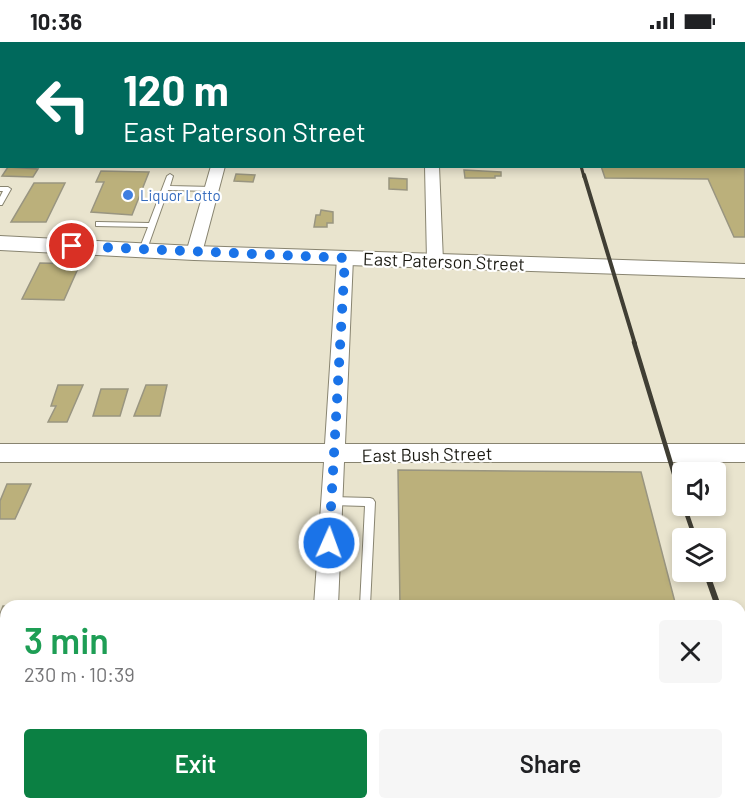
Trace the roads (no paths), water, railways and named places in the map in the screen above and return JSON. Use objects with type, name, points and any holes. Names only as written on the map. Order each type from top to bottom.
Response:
[{"type":"street","points":[[194,253],[217,168]]},
{"type":"street","points":[[432,168],[435,261]]},
{"type":"street","name":"East Paterson Street","points":[[0,243],[194,253],[745,271]]},
{"type":"street","points":[[326,600],[345,258]]},
{"type":"street","name":"East Bush Street","points":[[0,453],[333,455],[745,453]]},
{"type":"lane","points":[[143,250],[170,177]]},
{"type":"lane","points":[[166,188],[212,189]]},
{"type":"lane","points":[[0,189],[8,189],[0,203]]},
{"type":"lane","points":[[98,224],[152,225]]},
{"type":"lane","points":[[331,501],[370,502],[366,600]]},
{"type":"railway","points":[[582,168],[584,177]]},
{"type":"railway","points":[[584,175],[635,344]]},
{"type":"railway","points":[[634,342],[672,467]]},
{"type":"railway","points":[[687,516],[692,528]]},
{"type":"railway","points":[[710,582],[716,600]]},
{"type":"place","name":"Liquor Lotto","points":[[128,195]]}]
